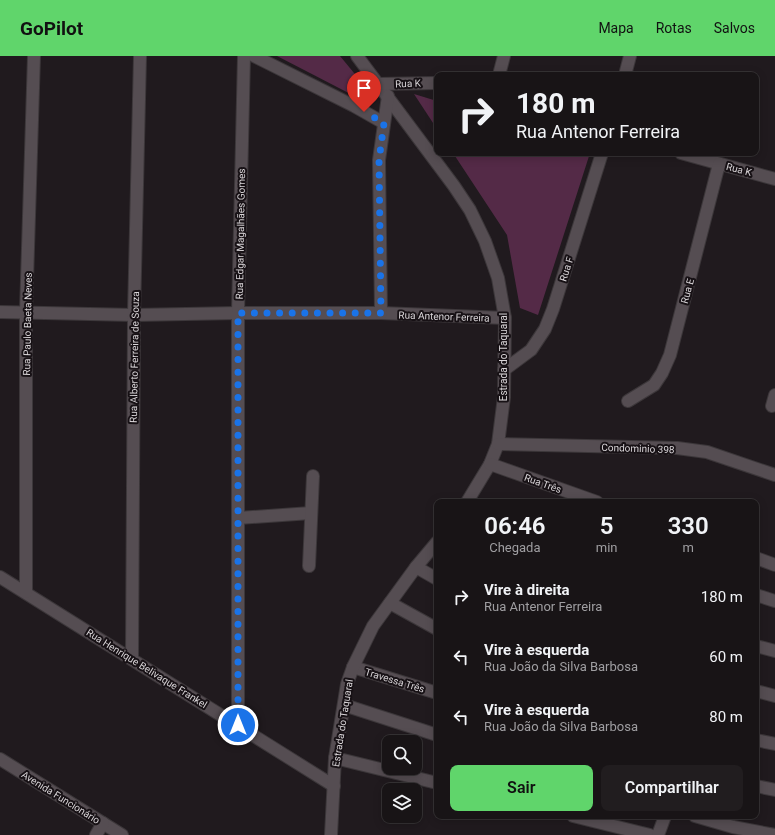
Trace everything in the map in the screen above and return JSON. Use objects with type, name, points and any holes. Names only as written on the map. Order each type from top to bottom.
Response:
[{"type":"street","name":"Rua Paulo Baeta Neves","points":[[26,592],[26,312],[34,56]]},
{"type":"street","name":"Rua Alberto Ferreira de Souza","points":[[132,658],[134,315],[140,56]]},
{"type":"street","name":"Rua Edgar Magalhães Gomes","points":[[238,725],[238,313],[244,56]]},
{"type":"street","points":[[254,56],[354,106],[384,123]]},
{"type":"street","points":[[500,72],[504,56]]},
{"type":"street","points":[[626,72],[630,56]]},
{"type":"street","name":"Estrada do Taquaral","points":[[359,57],[470,210],[485,241],[498,278],[505,318],[504,397],[498,444],[490,464],[469,499]]},
{"type":"street","name":"Rua K","points":[[378,84],[434,83]]},
{"type":"street","points":[[381,313],[379,160],[388,96]]},
{"type":"street","name":"Rua F","points":[[504,370],[531,350],[545,329],[553,309],[601,156]]},
{"type":"street","name":"Rua K","points":[[691,156],[775,179]]},
{"type":"street","name":"Rua E","points":[[628,401],[654,385],[662,373],[670,355],[719,164]]},
{"type":"street","name":"Rua Antenor Ferreira","points":[[0,312],[134,315],[381,313],[505,318]]},
{"type":"street","name":"Condominio 398","points":[[498,444],[677,448],[708,452],[775,476]]},
{"type":"street","name":"Rua Três","points":[[490,464],[589,499]]},
{"type":"street","points":[[309,566],[313,476]]},
{"type":"street","points":[[238,518],[311,513]]},
{"type":"street","name":"Estrada do Taquaral","points":[[332,835],[335,758],[347,684],[353,667],[373,626],[416,567],[434,546]]},
{"type":"street","points":[[759,561],[775,565]]},
{"type":"street","points":[[416,567],[434,577]]},
{"type":"street","name":"Rua Henrique Belivaque Frankel","points":[[0,576],[334,786]]},
{"type":"street","points":[[759,596],[775,601]]},
{"type":"street","points":[[390,603],[434,627]]},
{"type":"street","points":[[759,647],[775,651]]},
{"type":"street","name":"Travessa Três","points":[[353,667],[434,692]]},
{"type":"street","points":[[759,692],[775,696]]},
{"type":"street","points":[[344,705],[434,734]]},
{"type":"street","points":[[759,741],[775,744]]},
{"type":"street","points":[[335,758],[434,782]]},
{"type":"street","name":"Avenida Funcionário","points":[[0,759],[122,835]]},
{"type":"street","points":[[759,787],[775,790]]},
{"type":"street","points":[[584,819],[650,835]]},
{"type":"street","points":[[658,835],[664,819]]},
{"type":"street","points":[[705,819],[733,827],[775,835]]},
{"type":"street","points":[[96,835],[103,823]]},
{"type":"shaded area","points":[[277,56],[340,56],[373,96],[368,103]]},
{"type":"shaded area","points":[[414,94],[434,100],[434,124]]},
{"type":"shaded area","points":[[455,156],[589,156],[538,315],[520,308],[507,235]]},
{"type":"route","points":[[238,725],[238,313],[381,313],[379,160],[384,123],[364,112]]}]
